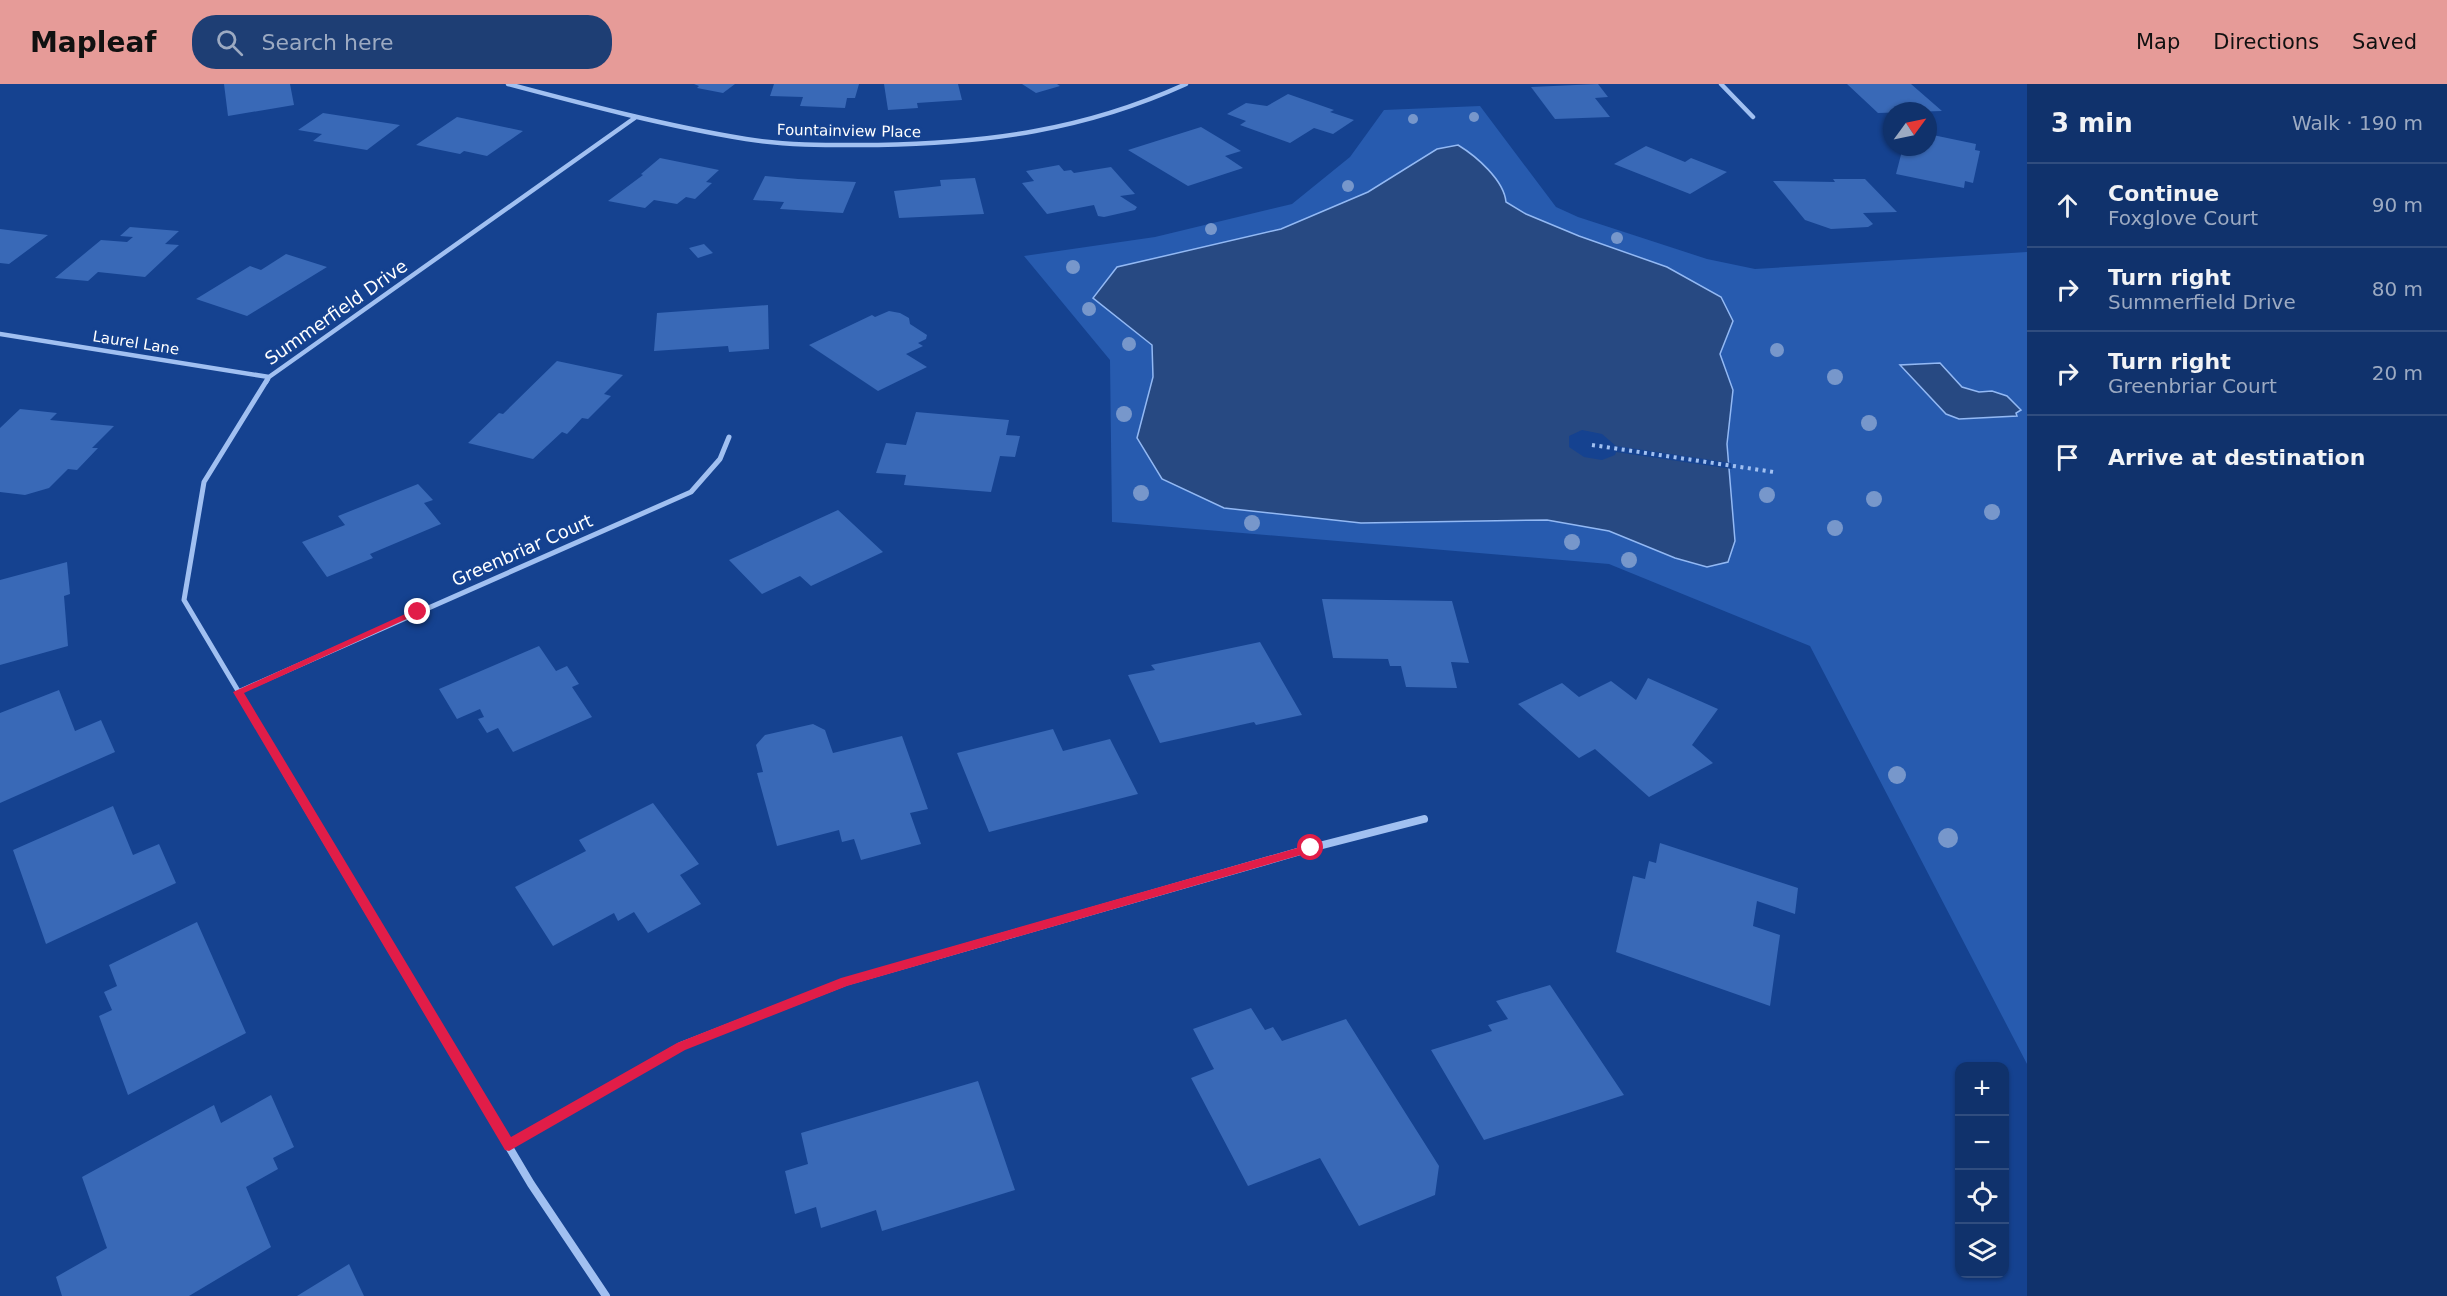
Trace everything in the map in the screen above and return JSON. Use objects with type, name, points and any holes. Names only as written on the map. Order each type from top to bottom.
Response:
[{"type":"street","name":"Fountainview Place","points":[[508,84],[636,117],[748,139],[798,145],[899,145],[977,141],[1052,131],[1138,107],[1186,84]]},
{"type":"street","points":[[1721,84],[1753,117]]},
{"type":"street","name":"Summerfield Drive","points":[[606,1296],[509,1145],[184,600],[204,482],[269,376],[636,117]]},
{"type":"street","name":"Laurel Lane","points":[[0,334],[269,376]]},
{"type":"street","name":"Greenbriar Court","points":[[238,692],[691,492],[720,459],[729,437]]},
{"type":"street","points":[[509,1145],[681,1046],[845,982],[1311,848],[1424,819]]},
{"type":"path","points":[[1592,445],[1774,472]]},
{"type":"shaded area","points":[[1480,106],[1556,207],[1578,217],[1707,259],[1755,269],[2027,252],[2027,1064],[1810,646],[1609,564],[1112,522],[1110,360],[1024,256],[1155,237],[1292,204],[1350,157],[1384,110]]},
{"type":"shaded area","points":[[1458,145],[1473,155],[1495,177],[1506,202],[1526,214],[1579,236],[1667,267],[1721,297],[1733,321],[1720,354],[1733,390],[1727,444],[1735,541],[1728,562],[1707,567],[1675,558],[1609,531],[1547,520],[1361,523],[1224,508],[1162,479],[1137,438],[1153,377],[1152,345],[1093,298],[1117,267],[1281,229],[1368,192],[1437,149]]},
{"type":"shaded area","points":[[1940,363],[1962,387],[1979,392],[1992,391],[2007,396],[2021,410],[2016,413],[2017,416],[1959,419],[1946,414],[1900,365]]},
{"type":"pier","points":[[1582,430],[1602,434],[1616,446],[1731,463],[1732,469],[1616,452],[1615,455],[1602,460],[1584,457],[1569,447],[1569,436]]},
{"type":"building","points":[[224,84],[290,84],[294,105],[228,116]]},
{"type":"building","points":[[694,84],[735,84],[723,93],[697,88],[699,86]]},
{"type":"building","points":[[774,84],[859,84],[855,98],[847,98],[845,108],[800,106],[803,97],[770,96]]},
{"type":"building","points":[[884,84],[958,84],[962,100],[917,103],[918,108],[888,110]]},
{"type":"building","points":[[1022,84],[1057,84],[1060,86],[1036,93]]},
{"type":"building","points":[[1598,84],[1608,97],[1595,98],[1610,117],[1555,119],[1531,87]]},
{"type":"building","points":[[1847,84],[1911,84],[1932,102],[1883,102],[1883,113],[1878,113]]},
{"type":"building","points":[[1288,94],[1334,110],[1330,112],[1354,120],[1333,134],[1314,128],[1290,143],[1240,125],[1246,121],[1227,114],[1246,103],[1267,106]]},
{"type":"building","points":[[323,113],[400,125],[367,150],[313,141],[322,134],[298,130]]},
{"type":"building","points":[[457,117],[523,131],[487,156],[464,151],[460,154],[416,145]]},
{"type":"building","points":[[1201,127],[1241,151],[1225,156],[1243,168],[1188,186],[1128,150]]},
{"type":"building","points":[[1937,136],[1976,144],[1975,150],[1980,151],[1973,183],[1965,181],[1964,188],[1896,174],[1901,156],[1937,156]]},
{"type":"building","points":[[1646,146],[1685,162],[1691,158],[1727,172],[1690,194],[1614,164]]},
{"type":"building","points":[[660,158],[719,170],[706,182],[712,183],[695,199],[686,197],[677,204],[654,200],[645,208],[608,201],[643,175],[641,174]]},
{"type":"building","points":[[1059,165],[1064,171],[1071,170],[1074,173],[1111,167],[1135,194],[1120,196],[1137,207],[1135,210],[1104,217],[1098,216],[1094,205],[1047,214],[1022,183],[1034,181],[1026,171]]},
{"type":"building","points":[[765,176],[856,182],[843,213],[780,209],[784,202],[753,200]]},
{"type":"building","points":[[975,178],[984,214],[899,218],[894,191],[941,186],[940,180]]},
{"type":"building","points":[[1833,179],[1865,179],[1897,212],[1863,213],[1873,224],[1868,227],[1831,229],[1805,220],[1773,181],[1835,182]]},
{"type":"building","points":[[130,227],[179,231],[165,244],[179,245],[145,277],[98,272],[88,281],[55,278],[101,240],[127,242],[133,237],[120,236]]},
{"type":"building","points":[[0,229],[48,235],[9,264],[0,263]]},
{"type":"building","points":[[704,244],[713,253],[698,258],[689,248]]},
{"type":"building","points":[[286,254],[327,267],[247,316],[196,299],[250,266],[261,270]]},
{"type":"building","points":[[768,305],[769,349],[729,352],[728,346],[654,351],[657,313]]},
{"type":"building","points":[[889,311],[909,318],[910,324],[927,335],[926,339],[918,343],[923,346],[906,354],[927,367],[878,391],[809,345],[872,315],[875,317]]},
{"type":"building","points":[[557,361],[623,375],[604,394],[611,396],[588,419],[582,418],[567,434],[562,432],[533,459],[468,443],[499,413],[503,414]]},
{"type":"building","points":[[20,409],[57,413],[50,420],[114,426],[92,448],[98,448],[77,470],[68,469],[49,488],[25,495],[0,492],[0,428]]},
{"type":"building","points":[[916,412],[1009,420],[1006,435],[1020,436],[1015,457],[1000,456],[991,492],[904,485],[906,475],[876,473],[886,443],[906,445]]},
{"type":"building","points":[[418,484],[433,500],[424,503],[441,524],[370,554],[373,558],[327,577],[302,542],[345,525],[338,516]]},
{"type":"building","points":[[838,510],[883,552],[811,586],[800,576],[762,594],[729,560]]},
{"type":"building","points":[[67,562],[70,594],[64,596],[68,646],[0,665],[0,580]]},
{"type":"building","points":[[1322,599],[1452,601],[1469,663],[1451,662],[1457,688],[1406,687],[1401,666],[1390,666],[1388,659],[1333,658]]},
{"type":"building","points":[[1260,642],[1302,715],[1256,725],[1254,722],[1160,743],[1128,675],[1155,670],[1151,665]]},
{"type":"building","points":[[539,646],[556,671],[567,666],[579,684],[572,687],[592,717],[513,752],[498,728],[487,733],[478,719],[484,717],[480,709],[457,719],[439,689]]},
{"type":"building","points":[[1648,678],[1718,709],[1692,745],[1713,763],[1649,797],[1595,749],[1579,758],[1518,704],[1562,683],[1579,697],[1611,681],[1636,700]]},
{"type":"building","points":[[59,690],[75,731],[101,720],[115,752],[0,803],[0,713]]},
{"type":"building","points":[[813,724],[825,730],[833,753],[902,736],[928,809],[910,813],[921,844],[861,860],[854,839],[842,842],[839,830],[777,846],[757,773],[763,772],[756,745],[765,735]]},
{"type":"building","points":[[1053,729],[1063,751],[1110,739],[1138,794],[989,832],[957,753]]},
{"type":"building","points":[[653,803],[699,864],[680,875],[701,904],[648,933],[634,912],[618,921],[614,913],[553,946],[515,887],[586,851],[579,840]]},
{"type":"building","points":[[113,806],[133,855],[159,844],[176,883],[46,944],[13,850]]},
{"type":"building","points":[[1660,843],[1798,888],[1795,914],[1757,901],[1753,926],[1780,935],[1770,1006],[1616,952],[1633,876],[1645,879],[1649,861],[1656,863]]},
{"type":"building","points":[[197,922],[246,1033],[128,1095],[99,1016],[112,1010],[104,992],[117,986],[109,965]]},
{"type":"building","points":[[1550,985],[1624,1095],[1484,1140],[1431,1050],[1492,1031],[1488,1025],[1508,1019],[1496,1001]]},
{"type":"building","points":[[1251,1008],[1265,1030],[1273,1027],[1282,1041],[1346,1019],[1439,1166],[1435,1195],[1359,1226],[1320,1158],[1248,1186],[1191,1078],[1214,1069],[1193,1029]]},
{"type":"building","points":[[978,1081],[1015,1190],[882,1231],[876,1210],[821,1228],[816,1207],[795,1214],[785,1171],[808,1164],[801,1133]]},
{"type":"building","points":[[271,1095],[294,1147],[273,1158],[278,1169],[246,1187],[271,1247],[189,1296],[62,1296],[56,1277],[107,1248],[82,1177],[214,1105],[221,1123]]},
{"type":"building","points":[[349,1264],[364,1296],[297,1296]]},
{"type":"route","points":[[418,612],[238,692],[509,1145],[681,1046],[845,982],[1311,848]]}]
